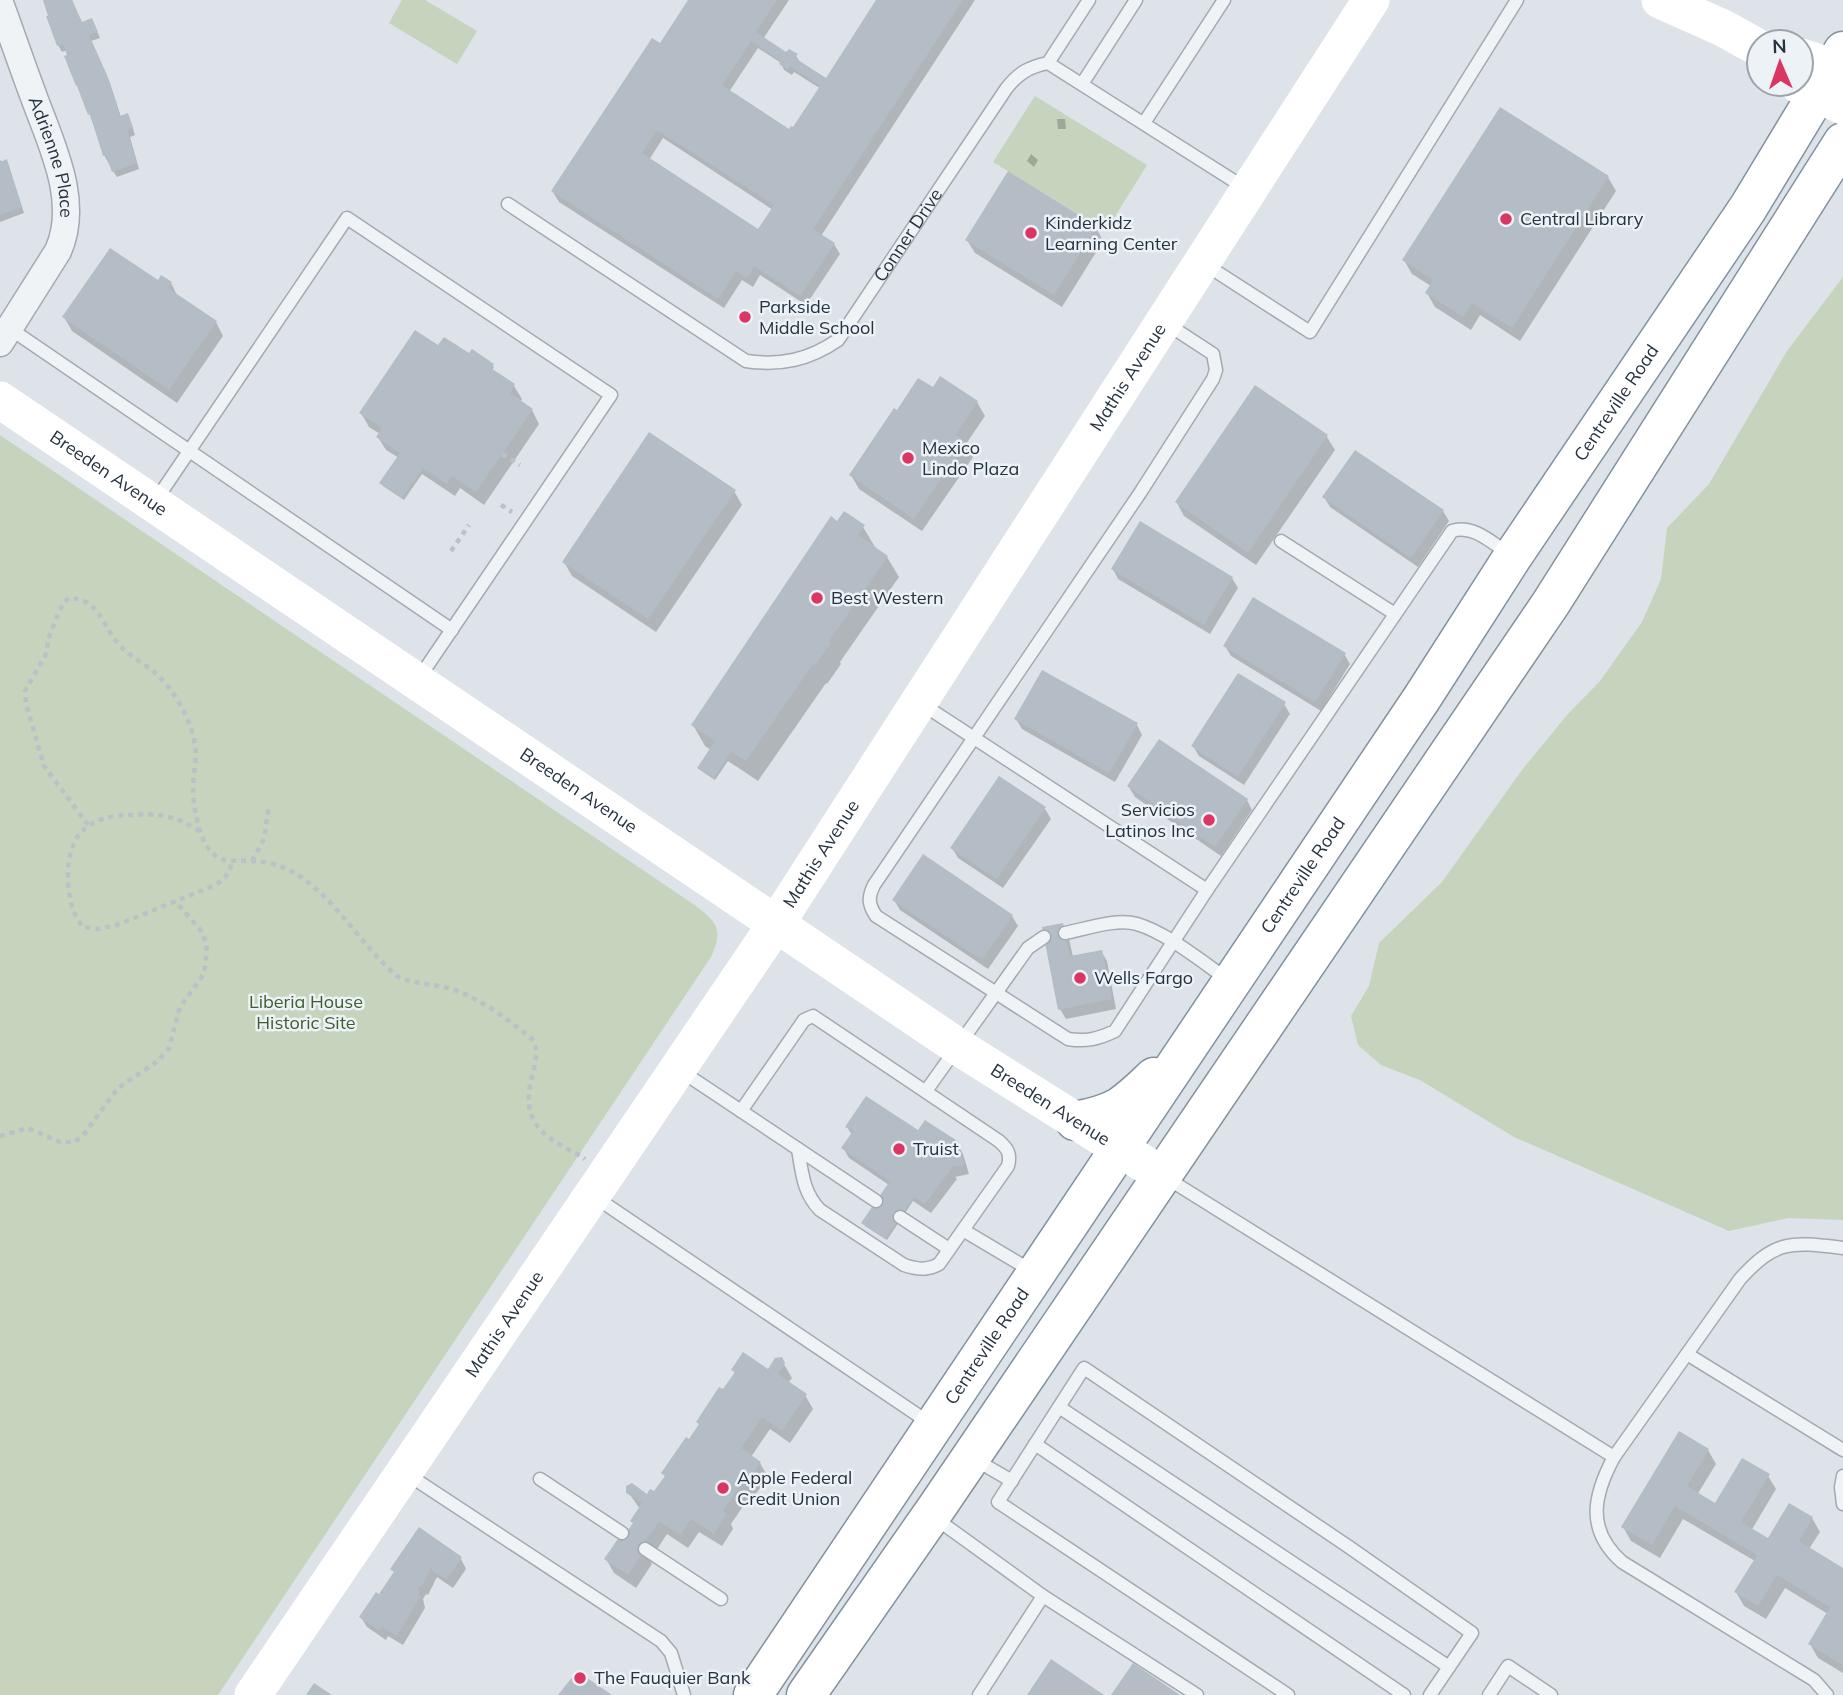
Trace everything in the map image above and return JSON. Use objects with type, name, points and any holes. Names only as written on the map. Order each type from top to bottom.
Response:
[{"type":"highway","name":"Centreville Road","points":[[753,1695],[1194,1040],[1513,556],[1748,208],[1826,76]]},
{"type":"highway","points":[[806,1695],[932,1515],[1551,603],[1837,157]]},
{"type":"highway","points":[[1075,1121],[1120,1108],[1194,1040]]},
{"type":"highway","points":[[730,1695],[777,1660]]},
{"type":"street","name":"Mathis Avenue","points":[[253,1695],[776,924],[1371,0]]},
{"type":"street","points":[[1660,0],[1745,41]]},
{"type":"street","name":"Adrienne Place","points":[[0,4],[59,164],[66,214],[58,251],[5,335]]},
{"type":"street","name":"Breeden Avenue","points":[[0,400],[957,1046],[1162,1175]]},
{"type":"lane","points":[[1089,0],[1048,63],[1248,191]]},
{"type":"lane","points":[[1082,84],[1136,0]]},
{"type":"lane","points":[[1144,123],[1224,0]]},
{"type":"lane","points":[[1202,262],[1310,332],[1517,0]]},
{"type":"lane","name":"Conner Drive","points":[[508,204],[746,360],[779,363],[800,360],[838,340],[1015,77],[1029,67],[1048,63]]},
{"type":"lane","points":[[153,503],[347,218],[588,380],[611,396],[417,682]]},
{"type":"lane","points":[[1164,322],[1213,354],[1216,370],[1213,379],[1140,493],[874,885],[869,895],[870,907],[876,916],[1068,1039],[1084,1041],[1115,1031],[1207,890],[1452,531],[1460,528],[1471,530],[1513,556]]},
{"type":"lane","points":[[5,335],[188,452],[452,630]]},
{"type":"lane","points":[[1281,541],[1395,614]]},
{"type":"lane","points":[[919,702],[1207,890]]},
{"type":"lane","points":[[1065,933],[1121,923],[1136,924],[1172,942],[1232,982]]},
{"type":"lane","points":[[926,1091],[1028,948],[1044,937]]},
{"type":"lane","points":[[741,1111],[804,1020],[813,1016],[999,1141],[1009,1152],[1008,1166],[939,1264],[916,1269],[904,1265],[820,1210],[811,1201],[806,1192],[798,1149]]},
{"type":"lane","points":[[678,1069],[876,1201]]},
{"type":"lane","points":[[1162,1175],[1614,1457]]},
{"type":"lane","points":[[599,1184],[935,1426]]},
{"type":"lane","points":[[900,1217],[949,1249]]},
{"type":"lane","points":[[963,1230],[1037,1274]]},
{"type":"lane","points":[[1827,1695],[1814,1680],[1622,1562],[1609,1551],[1602,1540],[1596,1510],[1604,1476],[1614,1457],[1740,1279],[1757,1260],[1784,1245],[1811,1244],[1843,1248]]},
{"type":"lane","points":[[1687,1354],[1843,1450]]},
{"type":"lane","points":[[1288,1695],[998,1503],[1084,1368],[1472,1633],[1430,1695]]},
{"type":"lane","points":[[1059,1407],[1449,1667]]},
{"type":"lane","points":[[1035,1444],[1404,1695]]},
{"type":"lane","points":[[971,1457],[1012,1481]]},
{"type":"lane","points":[[404,1472],[660,1640],[671,1653],[684,1695]]},
{"type":"lane","points":[[1843,1476],[1843,1504]]},
{"type":"lane","points":[[540,1479],[622,1533]]},
{"type":"lane","points":[[932,1515],[1043,1596],[1197,1695]]},
{"type":"lane","points":[[645,1549],[721,1599]]},
{"type":"lane","points":[[979,1695],[1043,1596]]},
{"type":"lane","points":[[1489,1695],[1508,1666],[1551,1695]]},
{"type":"path","points":[[502,454],[520,465]]},
{"type":"path","points":[[451,551],[469,525]]},
{"type":"path","points":[[88,825],[44,766],[25,691],[45,656],[50,634],[67,599],[83,600],[98,611],[120,646],[161,678],[187,720],[195,746],[193,788],[200,831],[212,853],[224,861],[253,859],[300,876],[397,976],[405,981],[450,988],[463,993],[491,1009],[532,1039],[537,1052],[528,1098],[536,1124],[599,1184]]},
{"type":"path","points":[[253,859],[265,836],[269,805]]},
{"type":"path","points":[[200,831],[162,815],[122,815],[96,820],[88,825],[74,842],[68,872],[68,886],[75,918],[83,926],[97,929],[117,925],[224,880],[230,873],[232,862]]},
{"type":"path","points":[[0,1136],[28,1128],[60,1142],[75,1142],[118,1088],[158,1061],[169,1048],[180,1007],[201,978],[208,948],[203,933],[175,901]]},
{"type":"green space","points":[[402,0],[425,0],[477,31],[457,64],[389,23]]},
{"type":"green space","points":[[1035,96],[1147,165],[1106,231],[993,162]]},
{"type":"green space","points":[[1843,277],[1843,1220],[1788,1218],[1729,1231],[1514,1137],[1420,1080],[1381,1065],[1358,1045],[1351,1016],[1369,986],[1379,943],[1442,882],[1522,770],[1567,715],[1600,681],[1642,622],[1661,579],[1667,528],[1709,484],[1787,351]]},
{"type":"green space","name":"Liberia House Historic Site","points":[[0,435],[696,906],[714,922],[717,933],[711,957],[218,1695],[0,1695]]},
{"type":"building","points":[[43,0],[72,0],[82,22],[92,18],[98,32],[89,35],[107,75],[120,116],[128,113],[133,128],[127,130],[137,163],[112,172],[106,155],[103,156],[90,114],[88,115],[64,56],[67,55],[63,44],[57,46]]},
{"type":"building","points":[[688,0],[777,0],[756,32],[786,52],[789,49],[798,54],[795,58],[826,78],[876,0],[963,0],[813,229],[835,243],[800,296],[754,266],[747,278],[736,271],[718,299],[551,191],[652,38],[660,43]],"holes":[[[751,41],[781,61],[779,64],[788,70],[790,66],[820,86],[789,129],[722,85]],[[657,130],[774,205],[758,229],[642,153]]]},
{"type":"building","points":[[1500,107],[1609,176],[1512,328],[1472,303],[1463,317],[1425,293],[1433,280],[1402,260]]},
{"type":"building","points":[[7,159],[22,207],[0,215],[0,162]]},
{"type":"building","name":"Kinderkidz Learning Center","points":[[1008,171],[1097,226],[1054,295],[965,240]]},
{"type":"building","points":[[110,248],[158,280],[161,275],[172,282],[168,288],[217,321],[169,390],[62,317]]},
{"type":"building","points":[[415,330],[438,345],[444,337],[469,353],[472,349],[494,364],[491,368],[515,384],[510,393],[533,409],[476,492],[452,476],[447,484],[423,468],[402,498],[379,483],[400,453],[376,437],[382,428],[359,413]]},
{"type":"building","name":"Mexico Lindo Plaza","points":[[940,376],[978,401],[956,435],[966,442],[914,519],[849,475],[894,408],[897,410],[918,378],[933,387]]},
{"type":"building","points":[[1255,385],[1328,435],[1248,553],[1175,502]]},
{"type":"building","points":[[649,432],[736,490],[648,619],[562,562]]},
{"type":"building","points":[[1355,450],[1444,510],[1411,558],[1322,497]]},
{"type":"building","name":"Best Western","points":[[844,511],[865,525],[858,535],[888,556],[829,641],[831,643],[815,665],[813,664],[746,761],[731,752],[713,779],[697,768],[715,741],[691,725],[831,516],[837,521]]},
{"type":"building","points":[[1140,521],[1233,577],[1204,625],[1111,569]]},
{"type":"building","points":[[1253,597],[1346,653],[1315,702],[1223,646]]},
{"type":"building","points":[[1042,670],[1138,723],[1109,773],[1014,719]]},
{"type":"building","points":[[1238,673],[1286,702],[1238,777],[1191,746]]},
{"type":"building","points":[[1159,739],[1248,799],[1215,847],[1127,786]]},
{"type":"building","points":[[999,776],[1046,807],[997,879],[950,848]]},
{"type":"building","points":[[923,854],[1013,915],[982,960],[892,900]]},
{"type":"building","name":"Wells Fargo","points":[[1063,923],[1070,956],[1102,950],[1112,999],[1058,1010],[1042,927]]},
{"type":"building","name":"Truist","points":[[866,1096],[918,1130],[925,1120],[959,1142],[951,1153],[961,1151],[964,1165],[951,1167],[925,1204],[914,1197],[885,1239],[861,1223],[890,1181],[841,1148],[853,1131],[845,1127]]},
{"type":"building","points":[[743,1352],[768,1369],[775,1358],[782,1357],[785,1363],[778,1374],[807,1394],[782,1431],[762,1417],[741,1448],[761,1462],[747,1482],[744,1480],[723,1511],[727,1514],[714,1534],[691,1519],[680,1535],[659,1521],[628,1575],[604,1559],[622,1533],[625,1535],[633,1523],[630,1521],[642,1503],[626,1493],[626,1486],[632,1483],[647,1494],[650,1489],[654,1491],[665,1476],[661,1473],[686,1437],[689,1439],[699,1424],[696,1422],[719,1387],[723,1389],[735,1372],[731,1370]]},
{"type":"building","points":[[1679,1431],[1709,1449],[1687,1486],[1715,1503],[1742,1458],[1770,1474],[1741,1522],[1768,1538],[1789,1503],[1813,1517],[1799,1541],[1843,1568],[1843,1665],[1808,1644],[1830,1607],[1777,1575],[1758,1606],[1734,1592],[1757,1555],[1675,1506],[1652,1545],[1621,1527]]},
{"type":"building","points":[[419,1527],[462,1557],[447,1579],[434,1573],[431,1568],[422,1587],[420,1585],[418,1588],[420,1597],[397,1636],[382,1627],[380,1631],[359,1617],[394,1572],[390,1569]]},
{"type":"building","points":[[1051,1659],[1104,1695],[1027,1695]]},
{"type":"building","points":[[1133,1663],[1180,1695],[1111,1695]]},
{"type":"building","name":"The Fauquier Bank","points":[[577,1671],[612,1695],[558,1695]]},
{"type":"building","points":[[314,1683],[332,1695],[306,1695]]},
{"type":"place","name":"Central Library","points":[[1506,219]]},
{"type":"place","name":"Kinderkidz Learning Center","points":[[1031,233]]},
{"type":"place","name":"Parkside Middle School","points":[[745,317]]},
{"type":"place","name":"Mexico Lindo Plaza","points":[[908,458]]},
{"type":"place","name":"Best Western","points":[[817,598]]},
{"type":"place","name":"Servicios Latinos Inc","points":[[1209,820]]},
{"type":"place","name":"Wells Fargo","points":[[1080,978]]},
{"type":"place","name":"Truist","points":[[899,1149]]},
{"type":"place","name":"Apple Federal Credit Union","points":[[723,1488]]},
{"type":"place","name":"The Fauquier Bank","points":[[580,1678]]}]
